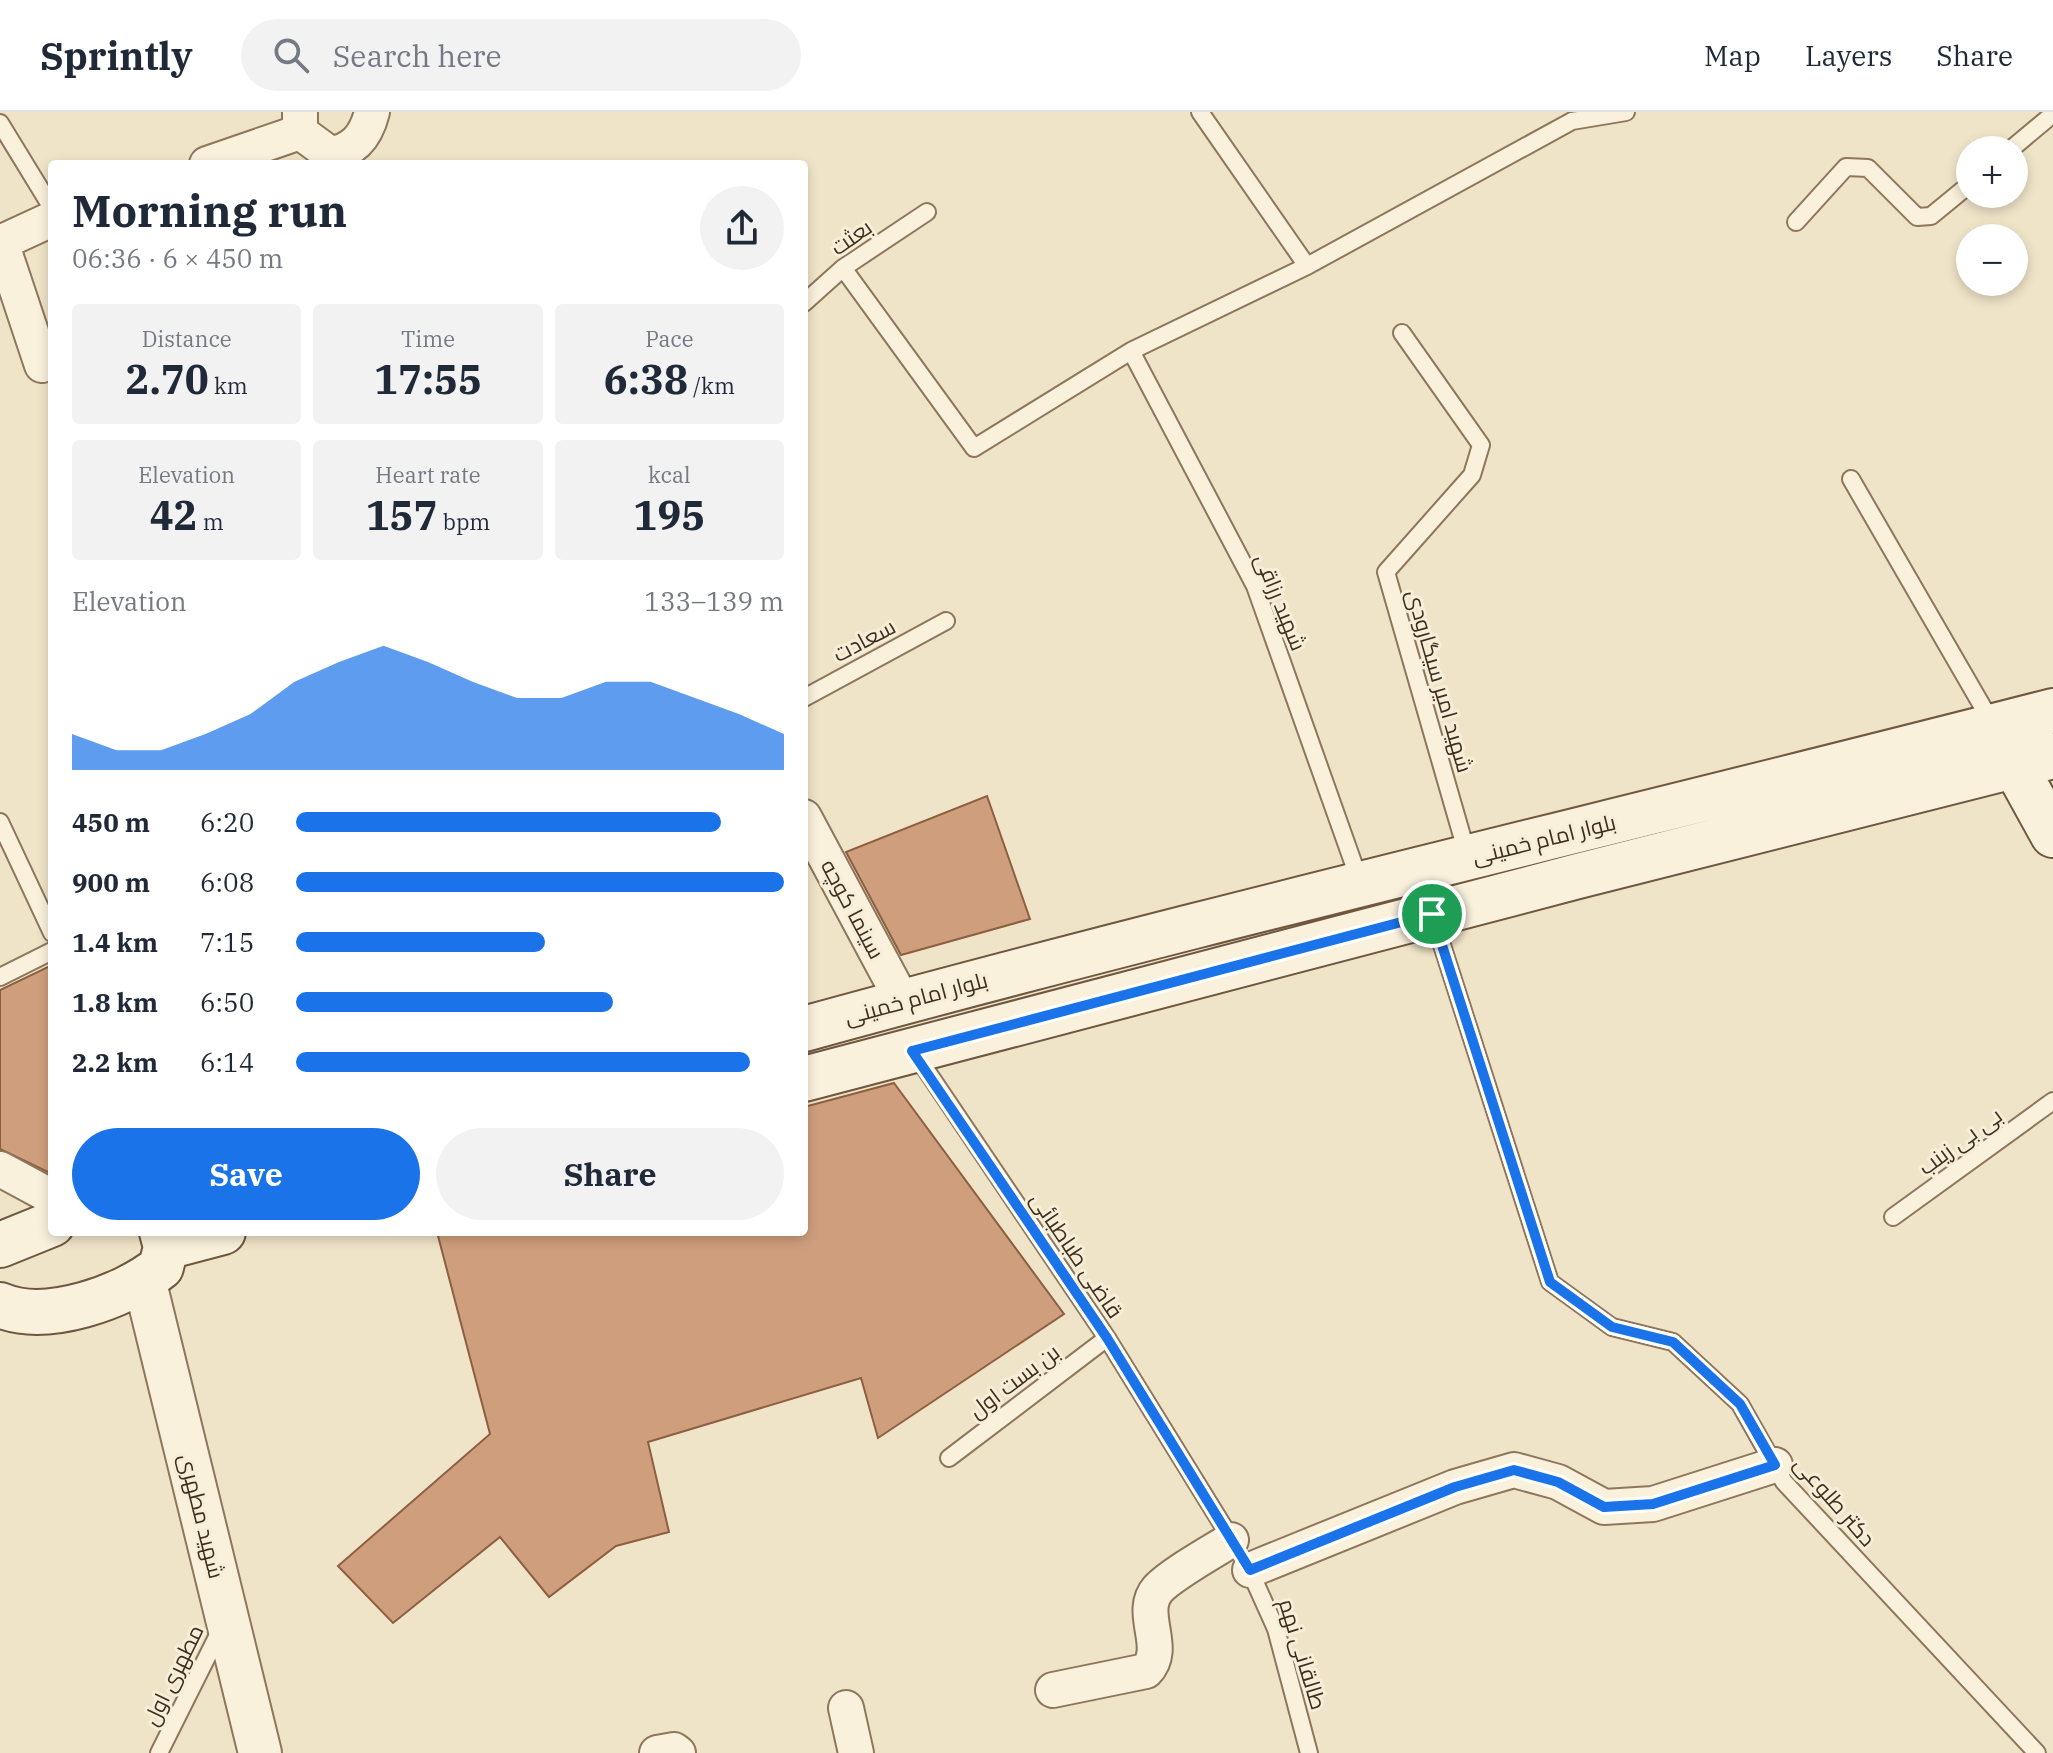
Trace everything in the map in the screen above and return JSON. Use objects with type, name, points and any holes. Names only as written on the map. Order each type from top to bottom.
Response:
[{"type":"main road","name":"بلوار امام خمینی","points":[[808,1028],[1360,882],[1468,858],[2053,711]]},
{"type":"main road","points":[[1994,726],[2033,761],[2053,835]]},
{"type":"main road","name":"بلوار امام خمینی","points":[[808,1078],[1432,914],[2033,761]]},
{"type":"main road","points":[[0,1245],[48,1226]]},
{"type":"main road","points":[[2,1308],[17,1312],[61,1309],[107,1297],[157,1252],[210,1236]]},
{"type":"street","points":[[216,160],[300,122],[333,159],[359,141],[372,112]]},
{"type":"street","points":[[42,365],[0,242],[48,221]]},
{"type":"street","name":"سینما کوچه","points":[[808,824],[903,1002]]},
{"type":"street","points":[[0,1169],[48,1195]]},
{"type":"street","name":"شهید مطهری","points":[[157,1252],[226,1617],[260,1753]]},
{"type":"street","points":[[1250,1570],[1455,1487],[1514,1470],[1558,1482],[1604,1507],[1653,1504],[1775,1465]]},
{"type":"street","points":[[1053,1690],[1146,1671],[1153,1664],[1156,1652],[1150,1603],[1159,1588],[1231,1540]]},
{"type":"street","points":[[846,1708],[856,1753]]},
{"type":"lane","points":[[1200,112],[1307,266]]},
{"type":"lane","points":[[843,268],[974,448],[1131,351],[1307,266],[1572,121],[1626,112]]},
{"type":"lane","points":[[2027,136],[2053,114]]},
{"type":"lane","points":[[0,123],[48,201]]},
{"type":"lane","points":[[1796,222],[1846,167],[1868,168],[1917,217],[1931,216],[1956,195]]},
{"type":"lane","name":"بعثت","points":[[808,299],[843,268],[927,212]]},
{"type":"lane","name":"شهید امیر سیگارودی","points":[[1402,333],[1481,445],[1472,475],[1386,572],[1468,858]]},
{"type":"lane","name":"شهید رزاقی","points":[[1131,351],[1255,586],[1360,882]]},
{"type":"lane","points":[[1851,479],[1994,726]]},
{"type":"lane","name":"سعادت","points":[[808,696],[946,621]]},
{"type":"lane","points":[[0,822],[48,924]]},
{"type":"lane","name":"دکتر طلوعی","points":[[1432,914],[1550,1282],[1612,1327],[1673,1342],[1740,1404],[1784,1482],[2037,1753]]},
{"type":"lane","points":[[0,977],[48,953]]},
{"type":"lane","name":"قاضی طباطبائی","points":[[912,1051],[1107,1338],[1250,1570]]},
{"type":"lane","name":"بی بی زینب","points":[[1893,1217],[2053,1101]]},
{"type":"lane","name":"بن بست اول","points":[[949,1458],[1107,1338]]},
{"type":"lane","name":"طالقانی نهم","points":[[1250,1570],[1276,1629],[1309,1753]]},
{"type":"lane","name":"مطهری اول","points":[[159,1753],[226,1617]]},
{"type":"building","points":[[987,796],[1030,919],[901,955],[846,852]]},
{"type":"building","points":[[48,967],[48,1172],[0,1149],[0,990]]},
{"type":"building","points":[[894,1083],[1064,1314],[878,1438],[861,1378],[648,1442],[669,1532],[616,1546],[549,1597],[500,1537],[393,1623],[338,1566],[490,1434],[438,1236],[808,1236],[808,1106]]},
{"type":"route","points":[[1432,914],[1550,1282],[1612,1327],[1673,1342],[1740,1404],[1775,1465],[1653,1504],[1604,1507],[1558,1482],[1514,1470],[1455,1487],[1250,1570],[1107,1338],[912,1051],[1432,914]]}]
